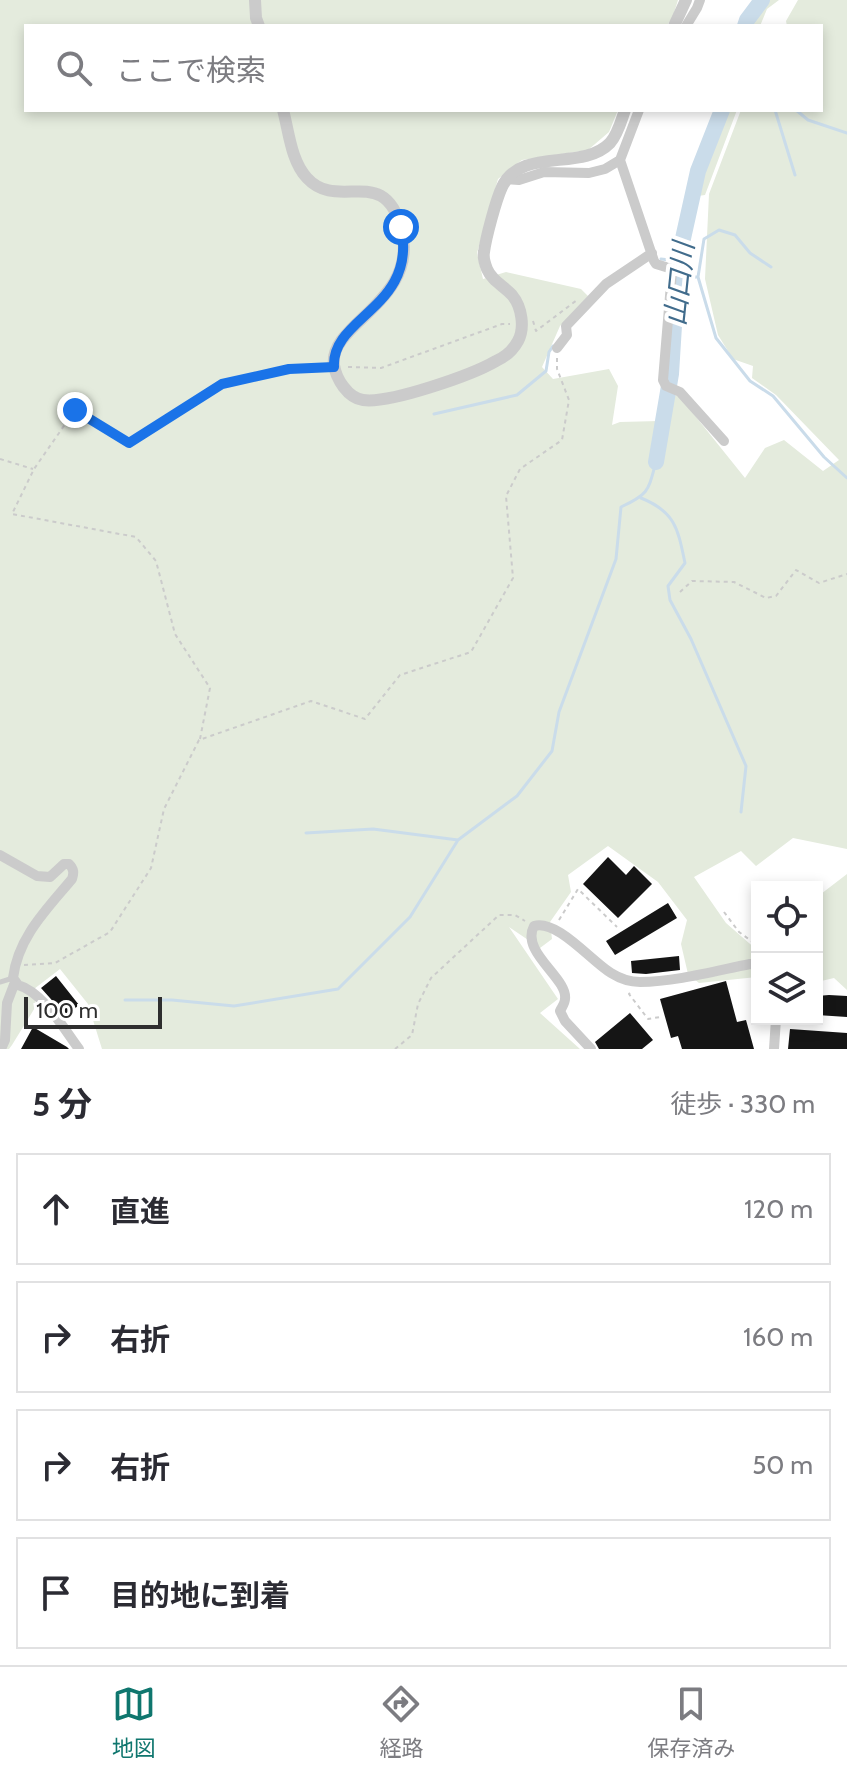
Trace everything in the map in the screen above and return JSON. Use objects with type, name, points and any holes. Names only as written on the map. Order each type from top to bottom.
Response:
[{"type":"street","points":[[255,0],[258,24]]},
{"type":"street","points":[[675,24],[686,0]]},
{"type":"street","points":[[687,24],[700,0]]},
{"type":"street","points":[[284,112],[295,158],[307,179],[316,186],[335,192],[368,191],[377,194],[389,203],[396,214],[403,237],[397,279],[385,297],[346,334],[333,357],[338,379],[354,397],[362,400],[379,400],[432,386],[473,372],[512,350],[527,322],[513,296],[493,280],[483,254],[506,179],[529,165],[597,152],[609,144],[616,134],[624,112]]},
{"type":"street","points":[[506,179],[519,180],[544,172],[589,173],[605,169],[620,160],[638,112]]},
{"type":"street","points":[[620,160],[656,264],[672,272],[663,380],[680,392],[724,441]]},
{"type":"street","points":[[557,348],[567,335],[566,326],[606,284],[652,253]]},
{"type":"street","points":[[0,855],[37,876],[50,877],[64,864],[69,864],[74,874],[24,939],[7,1003],[5,1040],[1,1049]]},
{"type":"street","points":[[591,1049],[565,1021],[560,1011],[566,998],[564,990],[534,948],[531,932],[534,926],[540,924],[554,929],[610,973],[625,980],[638,982],[692,976],[751,964]]},
{"type":"street","points":[[14,975],[42,1002],[79,1049]]},
{"type":"street","points":[[774,1049],[776,1025]]},
{"type":"lane","points":[[0,982],[14,975]]},
{"type":"path","points":[[14,975],[55,963],[110,932],[151,868],[164,809],[199,740],[210,688],[175,634],[156,561],[136,537],[12,514],[34,469],[75,410],[129,443],[222,384],[289,369],[381,368],[502,324],[527,322],[536,331],[586,295]]},
{"type":"path","points":[[199,740],[311,701],[365,719],[400,675],[471,652],[513,578],[506,496],[520,469],[562,440],[569,400],[557,369],[557,348]]},
{"type":"path","points":[[0,459],[34,469]]},
{"type":"path","points":[[680,592],[692,581],[734,582],[766,598],[776,596],[796,570],[819,583],[847,574]]},
{"type":"path","points":[[554,929],[578,889],[617,927]]},
{"type":"path","points":[[724,912],[739,932],[751,941]]},
{"type":"path","points":[[395,1049],[412,1035],[418,1004],[431,978],[499,915],[515,915],[534,926]]},
{"type":"path","points":[[638,982],[629,994],[648,1019],[660,1017]]},
{"type":"shaded area","points":[[0,0],[678,0],[668,24],[24,24],[24,112],[617,112],[609,132],[588,150],[522,160],[498,179],[477,253],[483,279],[506,272],[581,289],[588,296],[560,326],[542,367],[553,379],[609,369],[618,386],[612,425],[659,421],[662,391],[680,397],[745,478],[765,448],[784,440],[823,471],[839,460],[776,395],[752,378],[753,366],[733,359],[718,335],[705,279],[709,194],[740,112],[823,112],[823,24],[787,24],[786,21],[798,0],[847,0],[847,849],[793,838],[756,866],[741,851],[694,877],[726,923],[751,945],[751,978],[699,983],[688,974],[681,944],[687,920],[658,882],[608,846],[568,875],[571,892],[550,922],[552,939],[540,948],[509,927],[558,999],[540,1013],[580,1049],[102,1049],[88,1004],[60,969],[34,989],[36,1006],[9,1049],[0,1049]]},
{"type":"shaded area","points":[[768,0],[779,0],[767,9],[761,24],[750,24]]},
{"type":"shaded area","points":[[727,112],[736,112],[705,195],[698,196],[702,174]]},
{"type":"shaded area","points":[[847,874],[847,990],[834,978],[823,981],[823,892]]},
{"type":"building","points":[[608,857],[626,875],[634,866],[652,884],[618,918],[583,884]]},
{"type":"building","points":[[668,903],[677,918],[615,955],[606,941]]},
{"type":"building","points":[[679,956],[680,970],[632,973],[631,961]]},
{"type":"building","points":[[56,976],[79,1005],[66,1016],[41,988]]},
{"type":"building","points":[[726,981],[737,1022],[746,1020],[754,1049],[682,1049],[678,1036],[671,1038],[660,999]]},
{"type":"building","points":[[823,996],[847,996],[847,1017],[823,1015]]},
{"type":"building","points":[[630,1013],[653,1040],[642,1049],[599,1049],[595,1042]]},
{"type":"building","points":[[33,1027],[67,1047],[69,1049],[21,1049]]},
{"type":"building","points":[[790,1029],[847,1033],[847,1049],[788,1049]]},
{"type":"waterway","name":"山口川","points":[[746,24],[762,0]]},
{"type":"waterway","name":"山口川","points":[[656,462],[671,374],[678,261],[698,171],[721,112]]},
{"type":"waterway","points":[[776,112],[795,175]]},
{"type":"waterway","points":[[798,112],[808,120],[847,133]]},
{"type":"waterway","points":[[698,277],[704,239],[719,230],[735,235],[750,253],[771,267]]},
{"type":"waterway","points":[[661,259],[678,261]]},
{"type":"waterway","points":[[677,277],[698,277],[716,338],[750,381],[773,396],[824,457],[847,478]]},
{"type":"waterway","points":[[434,414],[517,395],[546,371],[553,346]]},
{"type":"waterway","points":[[125,1000],[172,1000],[234,1006],[338,989],[410,917],[458,840],[517,796],[552,751],[559,712],[616,559],[621,507],[646,490],[656,462]]},
{"type":"waterway","points":[[641,498],[662,509],[674,523],[677,532],[685,563],[668,586],[670,600],[691,639],[746,766],[741,812]]},
{"type":"waterway","points":[[306,833],[373,829],[458,840]]},
{"type":"route","points":[[75,410],[129,443],[222,384],[289,369],[334,367],[333,357],[337,346],[385,297],[397,279],[403,250],[401,227]]}]
